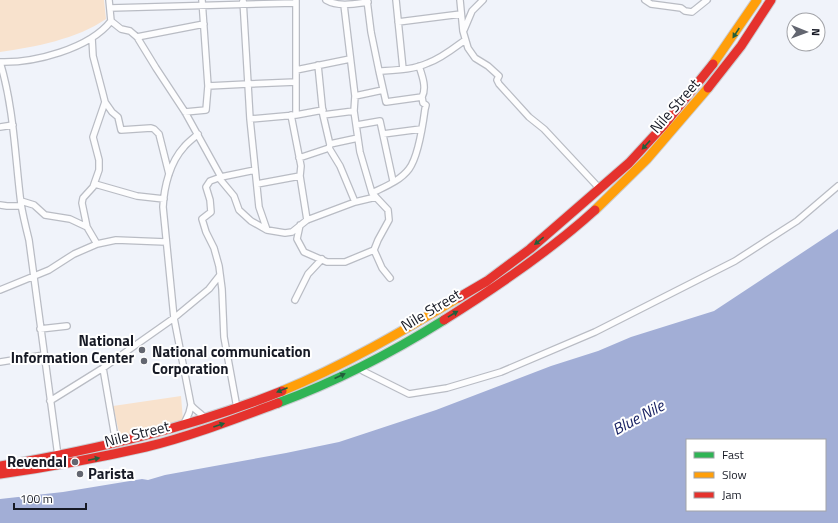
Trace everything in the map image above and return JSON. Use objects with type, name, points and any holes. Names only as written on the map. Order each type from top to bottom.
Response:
[{"type":"main road","name":"Nile Street","points":[[0,466],[58,456],[116,443],[182,426],[237,408],[322,374],[407,329],[488,280],[556,228],[644,147],[696,88],[732,39],[757,0]]},
{"type":"main road","name":"Nile Street","points":[[0,474],[47,468],[116,454],[195,433],[286,400],[361,366],[410,340],[494,289],[576,227],[635,171],[699,100],[739,47],[771,0]]},
{"type":"main road","points":[[567,218],[569,222],[576,227]]},
{"type":"main road","points":[[556,228],[561,230],[563,236]]},
{"type":"main road","points":[[407,329],[407,337],[410,340]]},
{"type":"main road","points":[[391,338],[394,341],[395,348]]},
{"type":"street","points":[[58,456],[28,240],[21,203],[13,125],[4,74],[0,62],[47,56],[81,45],[102,31],[111,22],[109,0]]},
{"type":"street","points":[[326,0],[331,3],[344,4],[368,1],[371,32],[385,101],[387,102],[422,96]]},
{"type":"street","points":[[396,0],[403,69]]},
{"type":"street","points":[[460,0],[463,31],[468,48],[472,54],[499,76],[497,80],[499,84],[529,117],[544,129],[600,189]]},
{"type":"street","points":[[463,31],[472,11],[482,0]]},
{"type":"street","points":[[645,0],[651,4],[681,8],[685,11],[692,12],[707,0]]},
{"type":"street","points":[[110,8],[163,3],[296,1],[296,82],[293,115],[307,220]]},
{"type":"street","points":[[243,2],[250,119],[255,170],[258,184],[259,208],[267,230]]},
{"type":"street","points":[[186,112],[206,110],[208,86],[202,3]]},
{"type":"street","points":[[300,225],[297,238],[304,252],[327,262],[345,262],[374,250],[389,220],[388,210],[374,195],[361,159],[354,111],[355,96],[344,4]]},
{"type":"street","points":[[398,22],[461,14]]},
{"type":"street","points":[[111,22],[121,29],[130,31],[137,37],[186,112],[220,177],[234,196],[239,210],[267,230],[289,233],[292,232],[307,220],[374,195],[409,170],[418,146],[426,105],[423,103],[422,96],[424,93],[424,84],[419,66]]},
{"type":"street","points":[[137,37],[204,24]]},
{"type":"street","points":[[92,38],[93,56],[105,102],[118,118],[121,130],[151,128],[159,134],[169,174]]},
{"type":"street","points":[[379,71],[419,66],[438,59],[466,40]]},
{"type":"street","points":[[296,70],[350,59]]},
{"type":"street","points":[[318,66],[323,113],[329,146],[340,166],[355,202]]},
{"type":"street","points":[[208,86],[296,82]]},
{"type":"street","points":[[355,96],[383,90]]},
{"type":"street","points":[[97,244],[87,227],[82,202],[95,184],[100,163],[92,137],[105,102]]},
{"type":"street","points":[[250,119],[354,111]]},
{"type":"street","points":[[357,125],[380,121],[393,182]]},
{"type":"street","points":[[0,127],[13,125]]},
{"type":"street","points":[[383,134],[421,129]]},
{"type":"street","points":[[182,426],[189,413],[191,404],[174,318],[166,242],[164,199],[169,174],[180,152],[184,146],[198,134]]},
{"type":"street","points":[[299,158],[329,146],[358,138]]},
{"type":"street","points":[[237,408],[222,326],[222,289],[217,256],[202,219],[211,212],[210,200],[206,187],[210,181],[220,177],[255,170]]},
{"type":"street","points":[[258,184],[300,176]]},
{"type":"street","points":[[95,184],[137,196],[164,199]]},
{"type":"street","points":[[361,366],[363,370],[409,394],[447,388],[501,372],[595,332],[728,264],[797,221],[838,186]]},
{"type":"street","points":[[0,205],[7,206],[21,203],[34,205],[45,215],[70,220],[87,227]]},
{"type":"street","points":[[0,290],[49,270],[84,249],[97,244],[116,240],[166,242]]},
{"type":"street","points":[[374,250],[382,268],[390,278]]},
{"type":"street","points":[[295,300],[308,274],[322,259]]},
{"type":"street","points":[[50,401],[103,368],[174,318],[209,289],[220,275]]},
{"type":"street","points":[[40,330],[67,326]]},
{"type":"street","points":[[0,362],[44,355]]},
{"type":"street","points":[[103,368],[116,443]]},
{"type":"street","points":[[191,404],[197,412],[203,414],[205,419]]},
{"type":"shaded area","points":[[0,0],[104,0],[106,19],[95,26],[69,37],[41,45],[0,52]]},
{"type":"shaded area","points":[[181,396],[183,420],[120,437],[113,406]]},
{"type":"water","name":"Blue Nile","points":[[838,229],[838,523],[0,523],[0,499],[63,492],[142,479],[148,480],[165,475],[339,442],[436,410],[551,366],[598,351],[631,337],[714,311]]},
{"type":"traffic: fast","points":[[278,403],[321,386],[363,366],[405,344],[444,320]]},
{"type":"traffic: slow","points":[[713,64],[757,0]]},
{"type":"traffic: slow","points":[[595,210],[647,159],[708,88]]},
{"type":"traffic: slow","points":[[282,391],[349,360],[458,298]]},
{"type":"traffic: jam","points":[[708,88],[741,46],[771,0]]},
{"type":"traffic: jam","points":[[458,298],[487,281],[530,249],[629,163],[664,125],[713,64]]},
{"type":"traffic: jam","points":[[444,320],[522,268],[560,240],[595,210]]},
{"type":"traffic: jam","points":[[0,466],[108,445],[178,427],[282,391]]},
{"type":"traffic: jam","points":[[0,474],[110,455],[163,443],[278,403]]},
{"type":"place","name":"National Information Center","points":[[142,350]]},
{"type":"place","name":"National communication Corporation","points":[[144,361]]},
{"type":"place","name":"Revendal","points":[[75,462]]},
{"type":"place","name":"Parista","points":[[80,474]]}]
